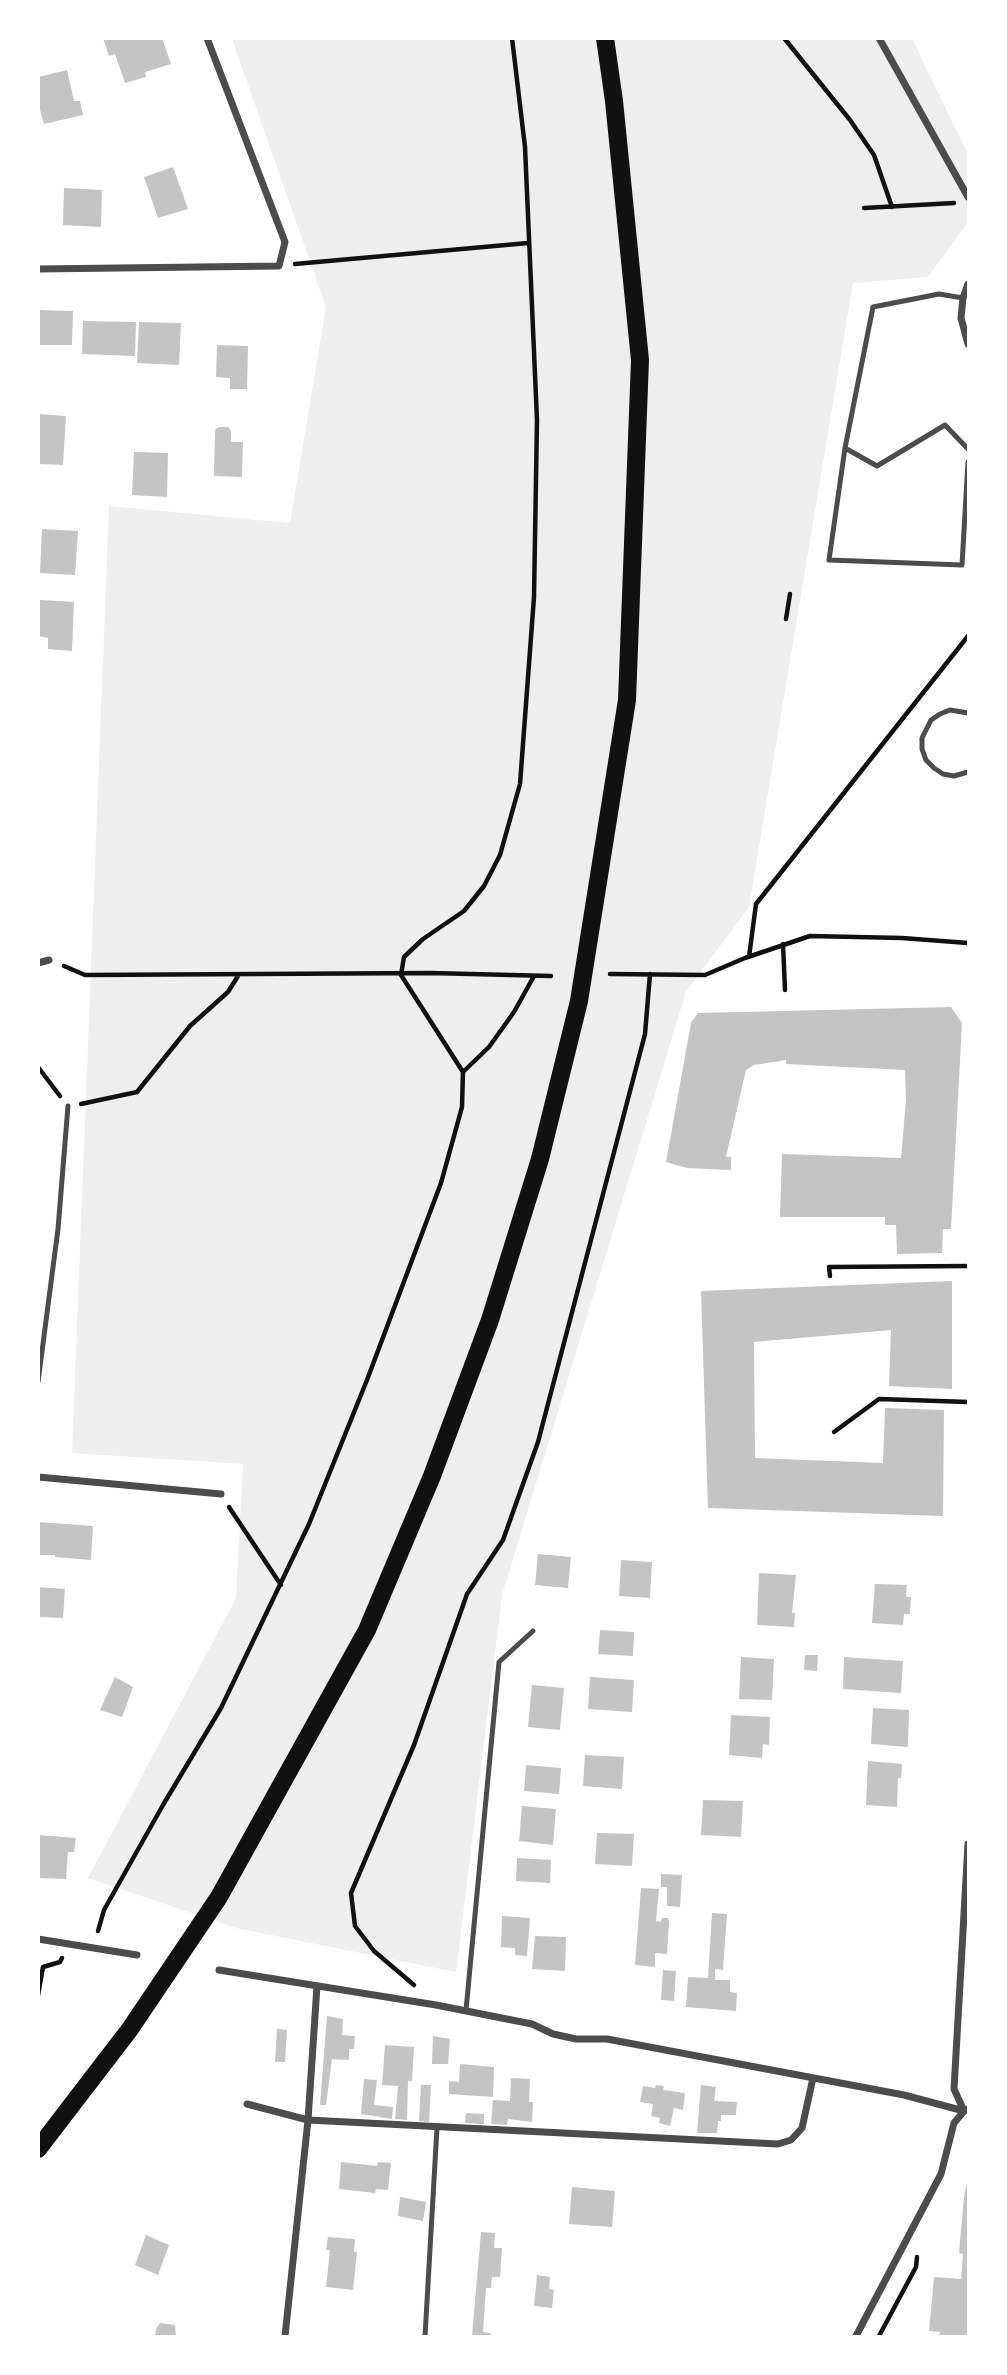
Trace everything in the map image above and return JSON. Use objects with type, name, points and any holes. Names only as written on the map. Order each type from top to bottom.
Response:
[{"type":"main road","points":[[38,2149],[130,2029],[219,1898],[367,1630],[432,1476],[485,1333],[540,1159],[579,1001],[627,700],[640,360],[614,101],[605,38]]},
{"type":"street","points":[[38,269],[279,266],[285,242],[207,38]]},
{"type":"street","points":[[879,38],[968,197]]},
{"type":"street","points":[[968,284],[961,318],[968,344]]},
{"type":"street","points":[[38,963],[48,960]]},
{"type":"street","points":[[38,1478],[221,1494]]},
{"type":"street","points":[[966,2110],[954,2089],[968,1843]]},
{"type":"street","points":[[38,1938],[136,1955]]},
{"type":"street","points":[[219,1970],[466,2010],[532,2024],[553,2034],[576,2039],[607,2039],[904,2095],[966,2110]]},
{"type":"street","points":[[285,2336],[308,2120],[317,1986]]},
{"type":"street","points":[[247,2105],[308,2120],[778,2144],[791,2140],[802,2128],[813,2078]]},
{"type":"street","points":[[856,2336],[941,2174],[954,2123],[966,2110]]},
{"type":"lane","points":[[963,298],[939,294],[873,307],[845,448],[830,560],[962,565],[968,462]]},
{"type":"lane","points":[[845,448],[877,466],[945,425],[968,449]]},
{"type":"lane","points":[[968,713],[950,710],[940,714],[931,720],[922,738],[926,760],[934,768],[943,774],[954,776],[968,772]]},
{"type":"lane","points":[[38,1382],[58,1229],[68,1106]]},
{"type":"lane","points":[[466,2010],[499,1662],[533,1631]]},
{"type":"lane","points":[[425,2336],[437,2128]]},
{"type":"path","points":[[38,1995],[43,1967],[60,1962],[67,1943],[78,1928],[99,1931],[104,1910],[222,1708],[281,1585],[363,1392],[441,1183],[462,1107],[463,1072],[401,975],[404,957],[423,939],[464,911],[484,886],[500,855],[520,784],[534,597],[537,420],[525,147],[512,38]]},
{"type":"path","points":[[784,38],[850,120],[874,155],[892,207]]},
{"type":"path","points":[[864,208],[956,203]]},
{"type":"path","points":[[279,266],[528,243]]},
{"type":"path","points":[[786,619],[790,594]]},
{"type":"path","points":[[749,957],[756,904],[968,636]]},
{"type":"path","points":[[610,974],[705,975],[810,936],[968,943]]},
{"type":"path","points":[[783,944],[785,990]]},
{"type":"path","points":[[48,960],[85,975],[430,973],[551,976]]},
{"type":"path","points":[[436,2005],[374,1951],[355,1926],[351,1893],[414,1745],[467,1594],[503,1540],[538,1442],[645,1034],[650,974]]},
{"type":"path","points":[[38,1067],[68,1106],[137,1092],[190,1026],[228,992],[239,976]]},
{"type":"path","points":[[463,1072],[489,1047],[514,1012],[534,976]]},
{"type":"path","points":[[830,1276],[829,1267],[968,1266]]},
{"type":"path","points":[[834,1432],[879,1399],[968,1402]]},
{"type":"path","points":[[221,1494],[281,1585]]},
{"type":"shaded area","points":[[232,39],[912,39],[968,154],[968,222],[928,277],[853,283],[749,907],[686,992],[502,1595],[456,1972],[236,1928],[88,1878],[236,1598],[243,1464],[72,1453],[109,506],[290,523],[326,307]]},
{"type":"building","points":[[103,38],[162,38],[171,64],[145,72],[146,77],[125,83],[115,54],[109,56]]},
{"type":"building","points":[[67,70],[74,101],[80,101],[83,115],[44,124],[38,102],[38,77]]},
{"type":"building","points":[[173,167],[188,209],[158,218],[144,177]]},
{"type":"building","points":[[64,188],[102,190],[101,227],[63,225]]},
{"type":"building","points":[[38,310],[73,311],[72,345],[38,345]]},
{"type":"building","points":[[83,321],[136,322],[135,356],[82,354]]},
{"type":"building","points":[[139,322],[181,323],[179,365],[137,363]]},
{"type":"building","points":[[217,345],[248,346],[247,389],[230,389],[230,378],[216,377]]},
{"type":"building","points":[[38,414],[66,416],[63,465],[38,464]]},
{"type":"building","points":[[228,427],[231,431],[231,442],[243,442],[242,477],[214,476],[215,430]]},
{"type":"building","points":[[134,452],[168,453],[167,497],[132,495]]},
{"type":"building","points":[[42,529],[78,531],[75,575],[40,573]]},
{"type":"building","points":[[40,600],[74,602],[72,651],[48,649],[48,638],[38,636]]},
{"type":"building","points":[[951,1007],[962,1023],[951,1229],[943,1229],[942,1253],[897,1254],[896,1225],[885,1225],[885,1217],[780,1217],[782,1154],[901,1158],[906,1100],[905,1070],[786,1064],[786,1060],[754,1065],[746,1070],[726,1157],[731,1157],[731,1170],[687,1168],[666,1162],[691,1023],[698,1013]]},
{"type":"building","points":[[952,1281],[952,1389],[889,1386],[891,1330],[754,1342],[755,1458],[883,1463],[885,1408],[944,1410],[943,1516],[708,1508],[701,1291]]},
{"type":"building","points":[[38,1522],[93,1526],[91,1560],[38,1555]]},
{"type":"building","points":[[538,1554],[571,1557],[568,1588],[535,1585]]},
{"type":"building","points":[[621,1560],[652,1562],[650,1598],[619,1596]]},
{"type":"building","points":[[759,1573],[796,1575],[792,1613],[795,1613],[794,1627],[757,1625]]},
{"type":"building","points":[[875,1584],[907,1585],[906,1597],[911,1597],[910,1614],[904,1614],[903,1625],[872,1623]]},
{"type":"building","points":[[38,1587],[65,1589],[63,1618],[38,1617]]},
{"type":"building","points":[[600,1630],[634,1632],[633,1656],[598,1654]]},
{"type":"building","points":[[805,1655],[818,1655],[817,1671],[804,1670]]},
{"type":"building","points":[[741,1657],[774,1659],[772,1700],[739,1699]]},
{"type":"building","points":[[844,1657],[903,1661],[901,1693],[843,1689]]},
{"type":"building","points":[[115,1677],[133,1687],[122,1717],[100,1710]]},
{"type":"building","points":[[590,1677],[634,1680],[632,1712],[588,1709]]},
{"type":"building","points":[[532,1685],[564,1688],[560,1730],[528,1727]]},
{"type":"building","points":[[873,1708],[909,1710],[908,1747],[871,1744]]},
{"type":"building","points":[[731,1715],[770,1717],[769,1745],[763,1744],[762,1758],[729,1755]]},
{"type":"building","points":[[585,1755],[624,1757],[622,1789],[583,1786]]},
{"type":"building","points":[[868,1761],[902,1764],[901,1778],[898,1778],[897,1807],[866,1805]]},
{"type":"building","points":[[526,1765],[561,1768],[559,1794],[524,1791]]},
{"type":"building","points":[[703,1800],[743,1801],[741,1837],[701,1835]]},
{"type":"building","points":[[522,1806],[556,1809],[553,1845],[519,1841]]},
{"type":"building","points":[[597,1833],[634,1834],[632,1866],[595,1864]]},
{"type":"building","points":[[38,1835],[76,1838],[74,1852],[68,1852],[66,1879],[38,1878]]},
{"type":"building","points":[[517,1858],[551,1860],[550,1883],[516,1881]]},
{"type":"building","points":[[661,1874],[682,1875],[680,1907],[667,1906],[667,1887],[661,1887]]},
{"type":"building","points":[[641,1888],[659,1889],[656,1921],[661,1922],[662,1918],[668,1918],[669,1922],[667,1954],[655,1953],[655,1967],[635,1965]]},
{"type":"building","points":[[712,1913],[727,1914],[723,1970],[715,1969],[715,1980],[730,1980],[730,1992],[737,1993],[736,2011],[686,2007],[688,1977],[708,1978]]},
{"type":"building","points":[[502,1916],[530,1918],[527,1956],[515,1955],[515,1948],[501,1947]]},
{"type":"building","points":[[535,1936],[566,1937],[565,1971],[532,1969]]},
{"type":"building","points":[[663,1970],[676,1971],[674,2001],[661,2000]]},
{"type":"building","points":[[327,2016],[343,2019],[342,2035],[355,2036],[354,2049],[349,2049],[349,2060],[332,2059],[326,2105],[320,2105]]},
{"type":"building","points":[[277,2029],[287,2030],[285,2062],[275,2062]]},
{"type":"building","points":[[433,2036],[450,2039],[448,2064],[432,2064]]},
{"type":"building","points":[[385,2045],[414,2047],[412,2081],[408,2081],[407,2120],[395,2119],[398,2086],[382,2085]]},
{"type":"building","points":[[460,2064],[494,2067],[493,2097],[449,2094],[449,2081],[459,2082]]},
{"type":"building","points":[[511,2078],[530,2079],[532,2122],[508,2119],[507,2125],[491,2124],[493,2100],[510,2101]]},
{"type":"building","points":[[364,2079],[377,2080],[374,2105],[393,2107],[392,2119],[361,2114]]},
{"type":"building","points":[[421,2085],[431,2085],[429,2122],[419,2121]]},
{"type":"building","points":[[656,2085],[664,2086],[663,2090],[685,2093],[683,2110],[674,2108],[670,2126],[659,2123],[660,2118],[651,2116],[653,2104],[640,2102],[643,2086],[655,2088]]},
{"type":"building","points":[[701,2085],[716,2087],[714,2101],[737,2102],[736,2115],[721,2115],[717,2133],[697,2133]]},
{"type":"building","points":[[466,2113],[484,2114],[484,2124],[465,2123]]},
{"type":"building","points":[[341,2162],[377,2166],[378,2162],[391,2163],[388,2190],[376,2189],[375,2193],[339,2189]]},
{"type":"building","points":[[967,2183],[968,2336],[939,2336],[940,2332],[929,2331],[934,2277],[961,2279],[963,2254],[959,2253]]},
{"type":"building","points":[[572,2187],[615,2191],[612,2227],[569,2224]]},
{"type":"building","points":[[400,2197],[426,2202],[423,2221],[398,2216]]},
{"type":"building","points":[[481,2232],[495,2233],[494,2248],[502,2248],[500,2277],[492,2277],[491,2288],[486,2288],[483,2332],[491,2333],[490,2336],[472,2336]]},
{"type":"building","points":[[146,2235],[169,2245],[158,2275],[135,2265]]},
{"type":"building","points":[[328,2237],[355,2239],[354,2252],[357,2252],[353,2290],[326,2287],[330,2250],[326,2250]]},
{"type":"building","points":[[537,2275],[550,2277],[549,2289],[554,2290],[552,2308],[534,2306]]},
{"type":"building","points":[[160,2323],[175,2325],[176,2336],[155,2336]]}]
